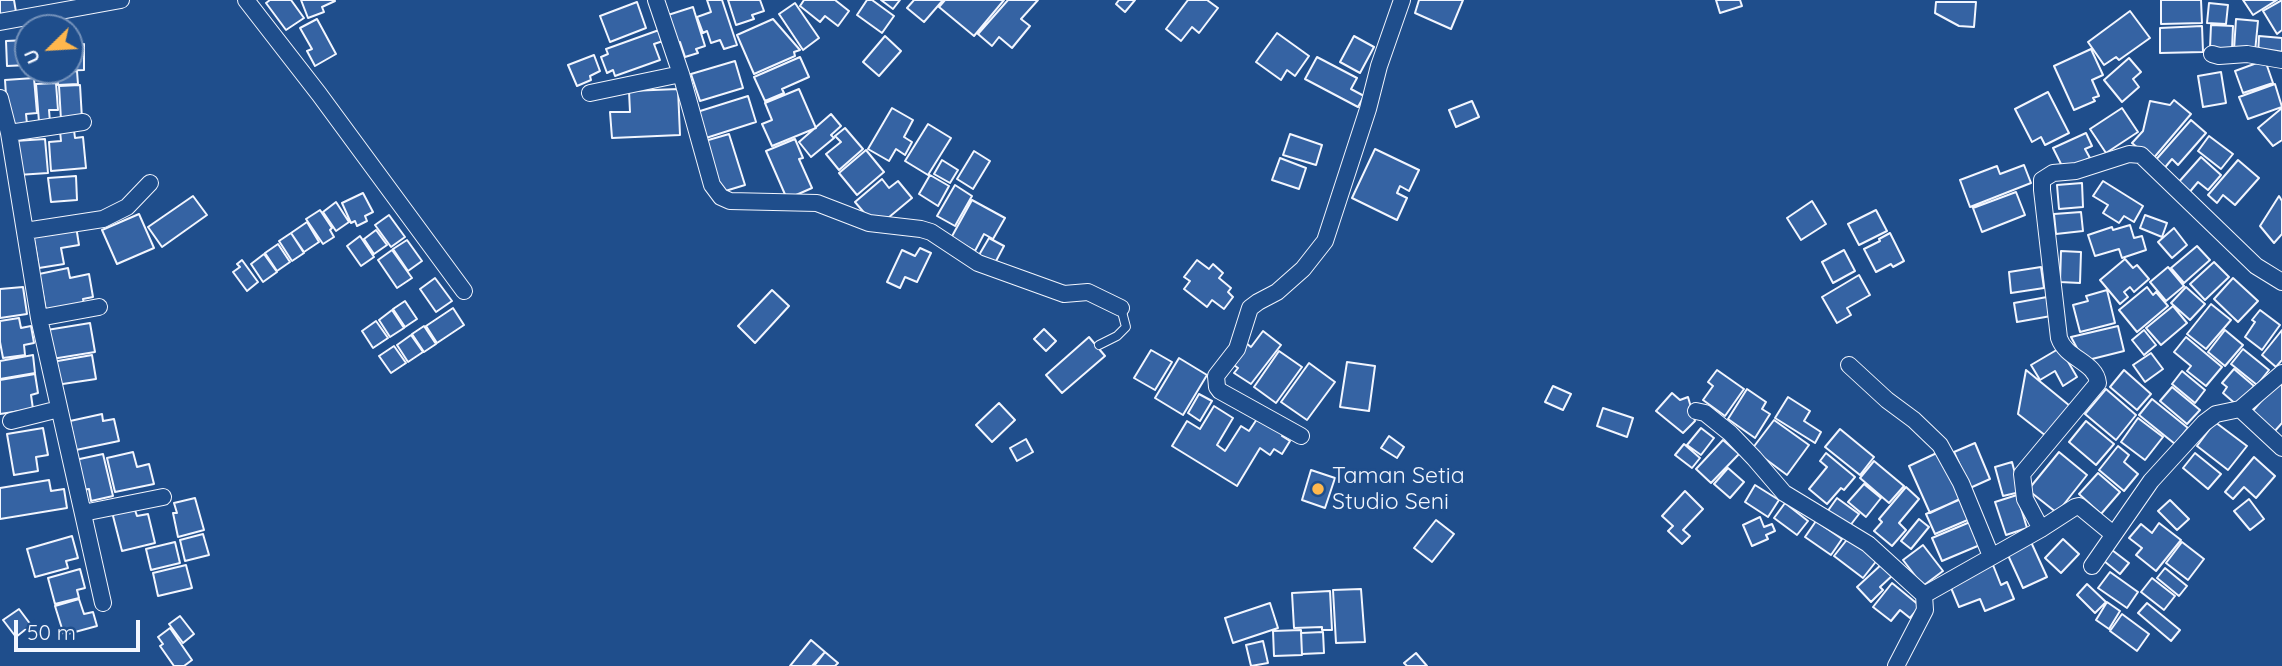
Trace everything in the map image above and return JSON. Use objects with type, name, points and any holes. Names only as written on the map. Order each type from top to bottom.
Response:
[{"type":"street","points":[[246,0],[464,291]]},
{"type":"street","points":[[656,0],[681,74],[712,185],[721,197],[730,201],[817,203],[869,223],[921,229],[931,232],[978,262],[1064,295],[1088,292],[1121,308]]},
{"type":"street","points":[[1301,436],[1220,391],[1216,376],[1237,349],[1250,308],[1277,292],[1303,270],[1325,242],[1402,0]]},
{"type":"street","points":[[0,22],[111,1]]},
{"type":"street","points":[[2212,54],[2247,54],[2282,60]]},
{"type":"street","points":[[590,93],[681,74]]},
{"type":"street","points":[[0,98],[9,133],[39,318],[103,603]]},
{"type":"street","points":[[9,133],[83,122]]},
{"type":"street","points":[[2041,529],[2025,499],[2022,474],[2098,383],[2095,373],[2065,350],[2059,338],[2042,190],[2042,180],[2046,175],[2076,171],[2129,154],[2141,155],[2256,266],[2282,282]]},
{"type":"street","points":[[24,231],[103,219],[127,207],[150,183]]},
{"type":"street","points":[[39,318],[99,307]]},
{"type":"street","points":[[1849,365],[1887,400],[1914,419],[1940,445],[1961,483],[1991,556]]},
{"type":"street","points":[[2092,566],[2151,481],[2204,424],[2216,414],[2240,409],[2282,373]]},
{"type":"street","points":[[11,421],[59,409]]},
{"type":"street","points":[[2240,409],[2282,448]]},
{"type":"street","points":[[1696,411],[1705,413],[1730,433],[1784,493],[1868,544],[1923,595],[1924,610],[1896,666]]},
{"type":"street","points":[[83,513],[163,497]]},
{"type":"street","points":[[1923,595],[2079,506],[2113,534]]},
{"type":"lane","points":[[1099,345],[1117,336],[1126,327],[1121,308]]},
{"type":"building","points":[[0,0],[14,0],[16,12],[0,14]]},
{"type":"building","points":[[270,0],[291,0],[304,18],[286,30],[266,3]]},
{"type":"building","points":[[301,0],[335,1],[322,7],[324,12],[308,18]]},
{"type":"building","points":[[707,0],[722,0],[737,45],[724,49],[720,40],[711,43],[707,31],[703,33],[697,17],[711,12]]},
{"type":"building","points":[[728,0],[760,0],[764,11],[752,15],[754,19],[736,25]]},
{"type":"building","points":[[804,0],[835,0],[849,11],[838,26],[825,16],[820,22],[800,6]]},
{"type":"building","points":[[867,0],[872,0],[894,16],[882,33],[857,15]]},
{"type":"building","points":[[881,0],[900,0],[893,9]]},
{"type":"building","points":[[914,0],[943,0],[924,22],[907,8]]},
{"type":"building","points":[[945,0],[1004,0],[974,36],[939,7]]},
{"type":"building","points":[[1008,0],[1038,0],[1021,19],[1030,26],[1012,48],[999,37],[992,46],[978,34]]},
{"type":"building","points":[[1119,0],[1135,0],[1125,12],[1116,4]]},
{"type":"building","points":[[1188,0],[1207,0],[1218,8],[1199,33],[1192,27],[1181,41],[1166,29]]},
{"type":"building","points":[[1419,0],[1463,0],[1451,29],[1415,13]]},
{"type":"building","points":[[1716,0],[1740,0],[1742,6],[1720,13]]},
{"type":"building","points":[[2161,0],[2201,0],[2202,23],[2161,24]]},
{"type":"building","points":[[2243,0],[2277,0],[2253,15]]},
{"type":"building","points":[[2282,0],[2282,30],[2277,34],[2263,11]]},
{"type":"building","points":[[637,2],[646,28],[610,42],[600,16]]},
{"type":"building","points":[[1936,2],[1976,2],[1974,27],[1959,26],[1935,13]]},
{"type":"building","points":[[795,3],[819,38],[803,50],[779,14]]},
{"type":"building","points":[[2209,3],[2228,5],[2226,24],[2207,23]]},
{"type":"building","points":[[693,7],[705,46],[696,49],[698,53],[685,57],[680,42],[676,43],[668,15]]},
{"type":"building","points":[[2130,11],[2150,38],[2119,60],[2116,57],[2104,65],[2088,42]]},
{"type":"building","points":[[317,19],[336,54],[315,66],[307,51],[312,49],[300,28]]},
{"type":"building","points":[[773,19],[800,50],[794,52],[795,56],[754,74],[737,35]]},
{"type":"building","points":[[2236,19],[2258,21],[2255,52],[2234,50]]},
{"type":"building","points":[[2211,25],[2233,26],[2232,50],[2210,48]]},
{"type":"building","points":[[2202,26],[2203,52],[2160,53],[2160,28]]},
{"type":"building","points":[[659,30],[663,41],[654,44],[660,60],[615,76],[613,70],[607,73],[601,57],[608,54],[606,49]]},
{"type":"building","points":[[1277,33],[1309,56],[1295,76],[1287,70],[1281,80],[1256,62]]},
{"type":"building","points":[[885,36],[901,51],[879,76],[863,62]]},
{"type":"building","points":[[1354,36],[1374,47],[1360,73],[1340,62]]},
{"type":"building","points":[[2259,36],[2282,38],[2282,57],[2258,55]]},
{"type":"building","points":[[6,41],[14,41],[14,66],[7,66]]},
{"type":"building","points":[[2091,49],[2103,75],[2092,80],[2099,96],[2093,98],[2095,101],[2074,110],[2054,66]]},
{"type":"building","points":[[594,55],[600,71],[590,76],[591,80],[577,86],[568,65]]},
{"type":"building","points":[[800,57],[809,77],[782,89],[784,93],[765,101],[754,77]]},
{"type":"building","points":[[1317,57],[1357,78],[1351,89],[1364,96],[1358,107],[1305,79]]},
{"type":"building","points":[[2129,58],[2141,72],[2133,79],[2139,87],[2122,102],[2104,80]]},
{"type":"building","points":[[2265,60],[2273,83],[2243,93],[2235,71]]},
{"type":"building","points":[[735,61],[743,88],[700,101],[691,74]]},
{"type":"building","points":[[2221,72],[2226,103],[2203,107],[2198,76]]},
{"type":"building","points":[[14,79],[14,84],[35,84],[37,113],[26,114],[27,124],[8,125],[5,80]]},
{"type":"building","points":[[36,84],[56,84],[58,110],[49,110],[50,122],[39,122]]},
{"type":"building","points":[[2275,84],[2282,107],[2248,119],[2239,97]]},
{"type":"building","points":[[80,85],[82,119],[61,120],[59,86]]},
{"type":"building","points":[[678,89],[680,135],[612,138],[610,112],[630,112],[629,91]]},
{"type":"building","points":[[799,89],[816,128],[772,146],[762,124],[772,120],[765,103]]},
{"type":"building","points":[[2048,92],[2069,133],[2045,145],[2041,137],[2032,142],[2015,109]]},
{"type":"building","points":[[748,96],[756,122],[706,138],[697,112]]},
{"type":"building","points":[[2174,100],[2191,114],[2152,160],[2132,143],[2143,131],[2150,101],[2170,105]]},
{"type":"building","points":[[1472,101],[1479,117],[1456,127],[1449,110]]},
{"type":"building","points":[[892,108],[913,120],[904,137],[912,142],[905,155],[896,149],[889,161],[868,149]]},
{"type":"building","points":[[2122,108],[2138,132],[2106,153],[2090,129]]},
{"type":"building","points":[[2282,108],[2282,140],[2273,146],[2258,128]]},
{"type":"building","points":[[831,114],[841,126],[831,135],[834,138],[811,157],[799,142]]},
{"type":"building","points":[[2191,120],[2206,133],[2178,165],[2172,159],[2162,171],[2153,163]]},
{"type":"building","points":[[928,124],[951,138],[928,175],[905,161]]},
{"type":"building","points":[[845,128],[863,149],[839,170],[826,154],[841,142],[835,136]]},
{"type":"building","points":[[74,130],[75,138],[83,137],[86,168],[51,171],[49,142],[61,141],[60,131]]},
{"type":"building","points":[[2086,133],[2092,146],[2085,149],[2090,158],[2064,170],[2053,148]]},
{"type":"building","points":[[729,134],[745,185],[722,192],[705,141]]},
{"type":"building","points":[[1290,134],[1322,145],[1316,165],[1283,155]]},
{"type":"building","points":[[2209,136],[2233,154],[2221,169],[2198,151]]},
{"type":"building","points":[[45,139],[48,173],[18,175],[15,141]]},
{"type":"building","points":[[795,139],[803,158],[799,159],[812,188],[787,199],[766,151]]},
{"type":"building","points":[[1375,149],[1419,170],[1409,191],[1400,186],[1397,193],[1407,198],[1397,220],[1352,198]]},
{"type":"building","points":[[866,150],[884,172],[857,195],[839,173]]},
{"type":"building","points":[[974,151],[990,161],[973,189],[957,179]]},
{"type":"building","points":[[2201,157],[2221,175],[2208,190],[2198,182],[2188,194],[2177,184]]},
{"type":"building","points":[[1280,158],[1306,168],[1299,189],[1272,180]]},
{"type":"building","points":[[942,160],[958,170],[950,183],[934,174]]},
{"type":"building","points":[[2238,160],[2259,178],[2235,205],[2223,195],[2217,203],[2208,195]]},
{"type":"building","points":[[2024,165],[2031,183],[1970,207],[1960,180],[1997,166],[2000,174]]},
{"type":"building","points":[[930,175],[949,186],[938,206],[919,194]]},
{"type":"building","points":[[76,176],[77,200],[51,202],[48,178]]},
{"type":"building","points":[[882,179],[889,188],[898,181],[912,198],[882,223],[872,222],[855,202]]},
{"type":"building","points":[[2103,181],[2143,206],[2134,222],[2124,216],[2119,223],[2103,213],[2108,205],[2093,196]]},
{"type":"building","points":[[2082,183],[2083,207],[2059,209],[2057,185]]},
{"type":"building","points":[[955,185],[972,196],[955,226],[937,216]]},
{"type":"building","points":[[2016,192],[2025,215],[1982,232],[1973,208]]},
{"type":"building","points":[[363,193],[373,212],[365,216],[367,221],[357,226],[355,221],[351,223],[342,203]]},
{"type":"building","points":[[193,196],[207,215],[162,247],[148,227]]},
{"type":"building","points":[[2279,196],[2282,201],[2282,234],[2274,243],[2260,226]]},
{"type":"building","points":[[972,200],[1005,218],[993,239],[984,234],[975,251],[951,238]]},
{"type":"building","points":[[1812,201],[1826,224],[1801,240],[1787,218]]},
{"type":"building","points":[[336,202],[349,222],[336,231],[323,212]]},
{"type":"building","points":[[320,210],[332,228],[330,230],[334,237],[323,244],[306,219]]},
{"type":"building","points":[[1876,210],[1887,231],[1859,245],[1848,224]]},
{"type":"building","points":[[2081,212],[2083,231],[2056,234],[2054,214]]},
{"type":"building","points":[[139,214],[154,248],[117,264],[102,230]]},
{"type":"building","points":[[389,215],[405,237],[391,247],[375,225]]},
{"type":"building","points":[[2145,215],[2167,223],[2162,237],[2140,228]]},
{"type":"building","points":[[307,222],[319,242],[304,252],[291,233]]},
{"type":"building","points":[[2130,225],[2134,238],[2142,236],[2146,250],[2122,258],[2119,249],[2095,256],[2088,235],[2112,227],[2113,230]]},
{"type":"building","points":[[76,226],[79,245],[61,248],[64,264],[39,268],[33,234]]},
{"type":"building","points":[[2174,228],[2187,245],[2172,258],[2158,242]]},
{"type":"building","points":[[376,230],[387,245],[374,254],[364,239]]},
{"type":"building","points":[[291,233],[304,253],[292,261],[279,241]]},
{"type":"building","points":[[1890,233],[1904,261],[1876,272],[1864,249]]},
{"type":"building","points":[[360,236],[374,257],[361,266],[347,246]]},
{"type":"building","points":[[989,238],[1004,246],[995,263],[979,255]]},
{"type":"building","points":[[407,240],[422,261],[408,271],[393,249]]},
{"type":"building","points":[[278,244],[290,262],[277,271],[265,253]]},
{"type":"building","points":[[2197,246],[2210,260],[2184,283],[2171,268]]},
{"type":"building","points":[[920,248],[931,253],[917,282],[905,277],[900,288],[887,282],[902,250],[915,256]]},
{"type":"building","points":[[392,250],[412,278],[397,288],[378,260]]},
{"type":"building","points":[[1844,250],[1855,271],[1833,283],[1822,262]]},
{"type":"building","points":[[2061,251],[2081,252],[2080,283],[2060,282]]},
{"type":"building","points":[[264,254],[277,272],[263,282],[251,264]]},
{"type":"building","points":[[2125,259],[2133,268],[2137,265],[2149,279],[2134,292],[2130,287],[2124,292],[2128,297],[2120,304],[2100,280]]},
{"type":"building","points":[[242,260],[258,282],[247,291],[233,272],[240,267],[237,264]]},
{"type":"building","points":[[1197,260],[1209,269],[1213,264],[1223,273],[1219,278],[1231,288],[1228,292],[1233,297],[1224,309],[1212,300],[1207,307],[1184,289],[1190,281],[1184,277]]},
{"type":"building","points":[[2214,262],[2229,277],[2205,300],[2190,284]]},
{"type":"building","points":[[2041,267],[2044,288],[2011,293],[2009,272]]},
{"type":"building","points":[[2168,267],[2184,286],[2166,301],[2150,282]]},
{"type":"building","points":[[68,268],[70,278],[89,274],[93,297],[83,299],[84,303],[46,311],[39,274]]},
{"type":"building","points":[[1859,275],[1870,295],[1847,308],[1851,315],[1837,323],[1822,297]]},
{"type":"building","points":[[435,278],[452,301],[436,312],[420,289]]},
{"type":"building","points":[[2233,278],[2258,301],[2238,322],[2214,299]]},
{"type":"building","points":[[23,287],[27,314],[0,318],[0,289]]},
{"type":"building","points":[[2147,287],[2153,295],[2156,292],[2168,306],[2137,332],[2119,310]]},
{"type":"building","points":[[2186,287],[2205,304],[2190,320],[2171,303]]},
{"type":"building","points":[[772,290],[789,306],[755,343],[738,326]]},
{"type":"building","points":[[2107,290],[2115,323],[2080,332],[2073,305],[2088,301],[2086,296]]},
{"type":"building","points":[[2047,297],[2051,316],[2017,322],[2014,303]]},
{"type":"building","points":[[405,301],[417,319],[405,327],[393,309]]},
{"type":"building","points":[[2211,304],[2231,320],[2206,349],[2187,334]]},
{"type":"building","points":[[2173,306],[2187,323],[2161,345],[2146,328]]},
{"type":"building","points":[[453,308],[464,325],[437,343],[426,326]]},
{"type":"building","points":[[392,310],[404,328],[390,337],[379,320]]},
{"type":"building","points":[[2260,310],[2280,325],[2262,350],[2245,337],[2255,322],[2252,320]]},
{"type":"building","points":[[19,318],[21,328],[31,326],[34,343],[24,345],[25,355],[3,358],[0,321]]},
{"type":"building","points":[[376,321],[388,338],[373,348],[362,331]]},
{"type":"building","points":[[90,323],[95,352],[52,359],[47,330]]},
{"type":"building","points":[[424,326],[436,344],[424,352],[412,334]]},
{"type":"building","points":[[2118,326],[2124,351],[2084,361],[2071,337]]},
{"type":"building","points":[[1044,329],[1056,341],[1046,351],[1034,339]]},
{"type":"building","points":[[2144,330],[2156,345],[2144,355],[2132,340]]},
{"type":"building","points":[[2225,330],[2243,345],[2225,366],[2208,352]]},
{"type":"building","points":[[2282,330],[2282,360],[2276,367],[2262,355]]},
{"type":"building","points":[[1263,331],[1281,345],[1251,384],[1234,373],[1238,368],[1231,363],[1246,343],[1251,347]]},
{"type":"building","points":[[411,335],[423,352],[408,362],[397,345]]},
{"type":"building","points":[[1089,337],[1105,356],[1062,393],[1046,375]]},
{"type":"building","points":[[2186,337],[2222,367],[2206,386],[2187,371],[2191,366],[2174,352]]},
{"type":"building","points":[[394,346],[406,363],[391,373],[379,356]]},
{"type":"building","points":[[2060,348],[2077,377],[2063,386],[2055,371],[2040,380],[2031,365]]},
{"type":"building","points":[[2243,349],[2269,370],[2257,385],[2231,364]]},
{"type":"building","points":[[1151,350],[1172,362],[1155,390],[1134,378]]},
{"type":"building","points":[[1279,351],[1302,367],[1276,403],[1254,387]]},
{"type":"building","points":[[2151,353],[2163,369],[2145,382],[2133,365]]},
{"type":"building","points":[[33,355],[35,373],[0,379],[0,361]]},
{"type":"building","points":[[92,355],[96,379],[56,385],[52,362]]},
{"type":"building","points":[[1179,358],[1207,375],[1183,415],[1155,398]]},
{"type":"building","points":[[1347,362],[1375,366],[1369,411],[1340,407]]},
{"type":"building","points":[[1309,363],[1335,382],[1307,420],[1281,402]]},
{"type":"building","points":[[2234,369],[2254,386],[2238,406],[2223,393],[2227,387],[2222,383]]},
{"type":"building","points":[[1717,370],[1744,389],[1725,416],[1703,400],[1713,386],[1708,382]]},
{"type":"building","points":[[2026,370],[2070,406],[2046,436],[2018,414]]},
{"type":"building","points":[[2124,370],[2151,394],[2137,410],[2110,387]]},
{"type":"building","points":[[2182,371],[2205,390],[2195,403],[2172,384]]},
{"type":"building","points":[[35,374],[38,393],[31,395],[33,409],[0,414],[0,380]]},
{"type":"building","points":[[2280,379],[2282,423],[2274,432],[2251,413]]},
{"type":"building","points":[[1553,386],[1571,394],[1563,410],[1545,402]]},
{"type":"building","points":[[2172,387],[2200,410],[2187,424],[2160,401]]},
{"type":"building","points":[[1747,389],[1766,402],[1762,409],[1770,414],[1755,438],[1728,419]]},
{"type":"building","points":[[2106,389],[2136,415],[2116,440],[2085,414]]},
{"type":"building","points":[[1672,393],[1680,400],[1688,397],[1695,421],[1683,433],[1656,411]]},
{"type":"building","points":[[1199,394],[1212,401],[1200,421],[1188,413]]},
{"type":"building","points":[[1788,397],[1810,411],[1804,421],[1821,432],[1815,443],[1775,418]]},
{"type":"building","points":[[2152,399],[2188,428],[2175,444],[2139,415]]},
{"type":"building","points":[[999,403],[1015,420],[992,442],[976,425]]},
{"type":"building","points":[[1214,406],[1233,418],[1217,445],[1225,451],[1241,426],[1249,431],[1259,416],[1284,431],[1282,436],[1290,441],[1282,454],[1274,449],[1270,455],[1260,448],[1237,486],[1172,446],[1187,421],[1200,429]]},
{"type":"building","points":[[1603,408],[1633,418],[1627,437],[1597,426]]},
{"type":"building","points":[[102,414],[103,421],[114,419],[119,441],[76,450],[70,421]]},
{"type":"building","points":[[2138,418],[2163,437],[2145,460],[2121,442]]},
{"type":"building","points":[[1774,420],[1809,445],[1787,475],[1752,449]]},
{"type":"building","points":[[2086,421],[2114,444],[2096,465],[2069,442]]},
{"type":"building","points":[[2215,422],[2247,446],[2228,470],[2197,446]]},
{"type":"building","points":[[43,428],[48,455],[36,457],[38,471],[14,475],[7,434]]},
{"type":"building","points":[[1701,428],[1714,438],[1701,455],[1687,445]]},
{"type":"building","points":[[1840,429],[1874,457],[1860,475],[1825,447]]},
{"type":"building","points":[[1389,436],[1404,447],[1397,458],[1381,448]]},
{"type":"building","points":[[1026,439],[1033,452],[1017,461],[1010,448]]},
{"type":"building","points":[[1723,440],[1739,454],[1711,483],[1696,469]]},
{"type":"building","points":[[1975,443],[1990,479],[1970,488],[1954,452]]},
{"type":"building","points":[[1684,444],[1700,458],[1692,468],[1675,455]]},
{"type":"building","points":[[2118,446],[2129,455],[2124,462],[2138,474],[2124,491],[2099,470]]},
{"type":"building","points":[[1941,451],[1962,498],[1930,513],[1909,466]]},
{"type":"building","points":[[133,452],[137,467],[149,464],[154,484],[115,492],[107,458]]},
{"type":"building","points":[[2059,452],[2087,475],[2057,513],[2028,490]]},
{"type":"building","points":[[1826,453],[1855,477],[1827,504],[1809,489],[1827,467],[1820,461]]},
{"type":"building","points":[[2195,453],[2221,474],[2208,489],[2183,468]]},
{"type":"building","points":[[103,454],[113,496],[91,501],[89,489],[82,490],[75,460]]},
{"type":"building","points":[[2254,457],[2275,476],[2256,498],[2244,487],[2233,499],[2225,492]]},
{"type":"building","points":[[1874,461],[1904,486],[1889,503],[1860,478]]},
{"type":"building","points":[[2012,462],[2020,492],[2003,496],[1995,467]]},
{"type":"building","points":[[1728,468],[1744,482],[1730,498],[1714,484]]},
{"type":"building","name":"Taman Setia Studio Seni","points":[[1311,470],[1335,478],[1325,508],[1302,500]]},
{"type":"building","points":[[2098,473],[2120,492],[2101,514],[2079,494]]},
{"type":"building","points":[[49,480],[51,491],[64,489],[67,508],[0,519],[0,488]]},
{"type":"building","points":[[1864,484],[1881,498],[1866,517],[1848,502]]},
{"type":"building","points":[[1755,485],[1779,500],[1768,517],[1745,502]]},
{"type":"building","points":[[1906,487],[1919,499],[1899,523],[1906,530],[1892,546],[1874,531],[1882,522],[1879,519]]},
{"type":"building","points":[[1685,491],[1703,509],[1683,530],[1690,536],[1682,544],[1668,531],[1673,526],[1662,516]]},
{"type":"building","points":[[2017,495],[2027,528],[2006,535],[1995,502]]},
{"type":"building","points":[[195,498],[204,530],[178,537],[173,513],[177,513],[174,503]]},
{"type":"building","points":[[1837,498],[1859,514],[1849,527],[1827,512]]},
{"type":"building","points":[[1961,499],[1970,519],[1935,534],[1926,514]]},
{"type":"building","points":[[2249,499],[2264,519],[2250,530],[2234,511]]},
{"type":"building","points":[[2170,500],[2189,519],[2177,530],[2158,511]]},
{"type":"building","points":[[1785,503],[1808,521],[1797,535],[1774,518]]},
{"type":"building","points":[[134,507],[137,516],[148,514],[155,543],[122,551],[112,512]]},
{"type":"building","points":[[1760,517],[1764,527],[1772,524],[1775,531],[1766,535],[1768,539],[1752,546],[1743,525]]},
{"type":"building","points":[[1919,519],[1929,527],[1911,549],[1901,541]]},
{"type":"building","points":[[1436,520],[1454,534],[1432,562],[1414,548]]},
{"type":"building","points":[[1816,521],[1842,539],[1831,555],[1805,537]]},
{"type":"building","points":[[1970,522],[1980,545],[1942,561],[1932,538]]},
{"type":"building","points":[[2159,523],[2181,540],[2156,571],[2136,555],[2142,548],[2129,538],[2141,524],[2152,533]]},
{"type":"building","points":[[203,534],[209,555],[185,561],[180,540]]},
{"type":"building","points":[[72,536],[78,558],[66,561],[68,568],[35,577],[27,549]]},
{"type":"building","points":[[1849,537],[1878,559],[1863,578],[1834,556]]},
{"type":"building","points":[[2063,539],[2079,554],[2061,573],[2045,558]]},
{"type":"building","points":[[175,542],[180,563],[151,570],[146,549]]},
{"type":"building","points":[[2031,542],[2047,577],[2023,588],[2007,553]]},
{"type":"building","points":[[2182,542],[2204,559],[2188,580],[2166,563]]},
{"type":"building","points":[[1923,545],[1943,571],[1923,586],[1903,560]]},
{"type":"building","points":[[2112,550],[2129,563],[2120,574],[2104,561]]},
{"type":"building","points":[[1883,563],[1894,574],[1880,587],[1883,590],[1871,602],[1857,587]]},
{"type":"building","points":[[186,565],[192,588],[158,596],[153,573]]},
{"type":"building","points":[[1993,565],[2001,585],[2007,582],[2014,599],[1985,611],[1980,599],[1959,607],[1949,583]]},
{"type":"building","points":[[2165,568],[2187,586],[2179,596],[2157,578]]},
{"type":"building","points":[[80,569],[85,588],[77,590],[79,598],[55,604],[48,578]]},
{"type":"building","points":[[2110,572],[2138,592],[2127,608],[2098,588]]},
{"type":"building","points":[[2152,578],[2175,596],[2164,610],[2141,592]]},
{"type":"building","points":[[1892,583],[1920,606],[1910,618],[1900,610],[1891,621],[1873,607]]},
{"type":"building","points":[[2087,584],[2106,602],[2095,613],[2077,595]]},
{"type":"building","points":[[1361,589],[1365,642],[1336,643],[1333,590]]},
{"type":"building","points":[[1330,591],[1332,630],[1322,630],[1322,627],[1294,628],[1292,593]]},
{"type":"building","points":[[79,599],[84,614],[93,612],[97,626],[64,635],[55,606]]},
{"type":"building","points":[[2107,602],[2120,611],[2109,629],[2096,620]]},
{"type":"building","points":[[1270,603],[1278,628],[1233,643],[1225,618]]},
{"type":"building","points":[[2147,603],[2180,630],[2171,641],[2138,613]]},
{"type":"building","points":[[19,609],[31,625],[16,637],[3,620]]},
{"type":"building","points":[[2122,614],[2149,634],[2137,651],[2110,631]]},
{"type":"building","points":[[180,616],[194,634],[183,643],[169,624]]},
{"type":"building","points":[[170,628],[192,660],[184,666],[174,666],[160,646],[163,644],[158,637]]},
{"type":"building","points":[[1301,630],[1302,655],[1274,656],[1273,631]]},
{"type":"building","points":[[1323,632],[1324,653],[1302,654],[1301,633]]},
{"type":"building","points":[[811,640],[825,652],[812,666],[790,666]]},
{"type":"building","points":[[1263,641],[1268,663],[1251,666],[1246,645]]},
{"type":"building","points":[[825,652],[838,663],[835,666],[814,666]]},
{"type":"building","points":[[1416,653],[1427,666],[1407,666],[1404,663]]},
{"type":"place","name":"Taman Setia Studio Seni","points":[[1318,489]]}]
